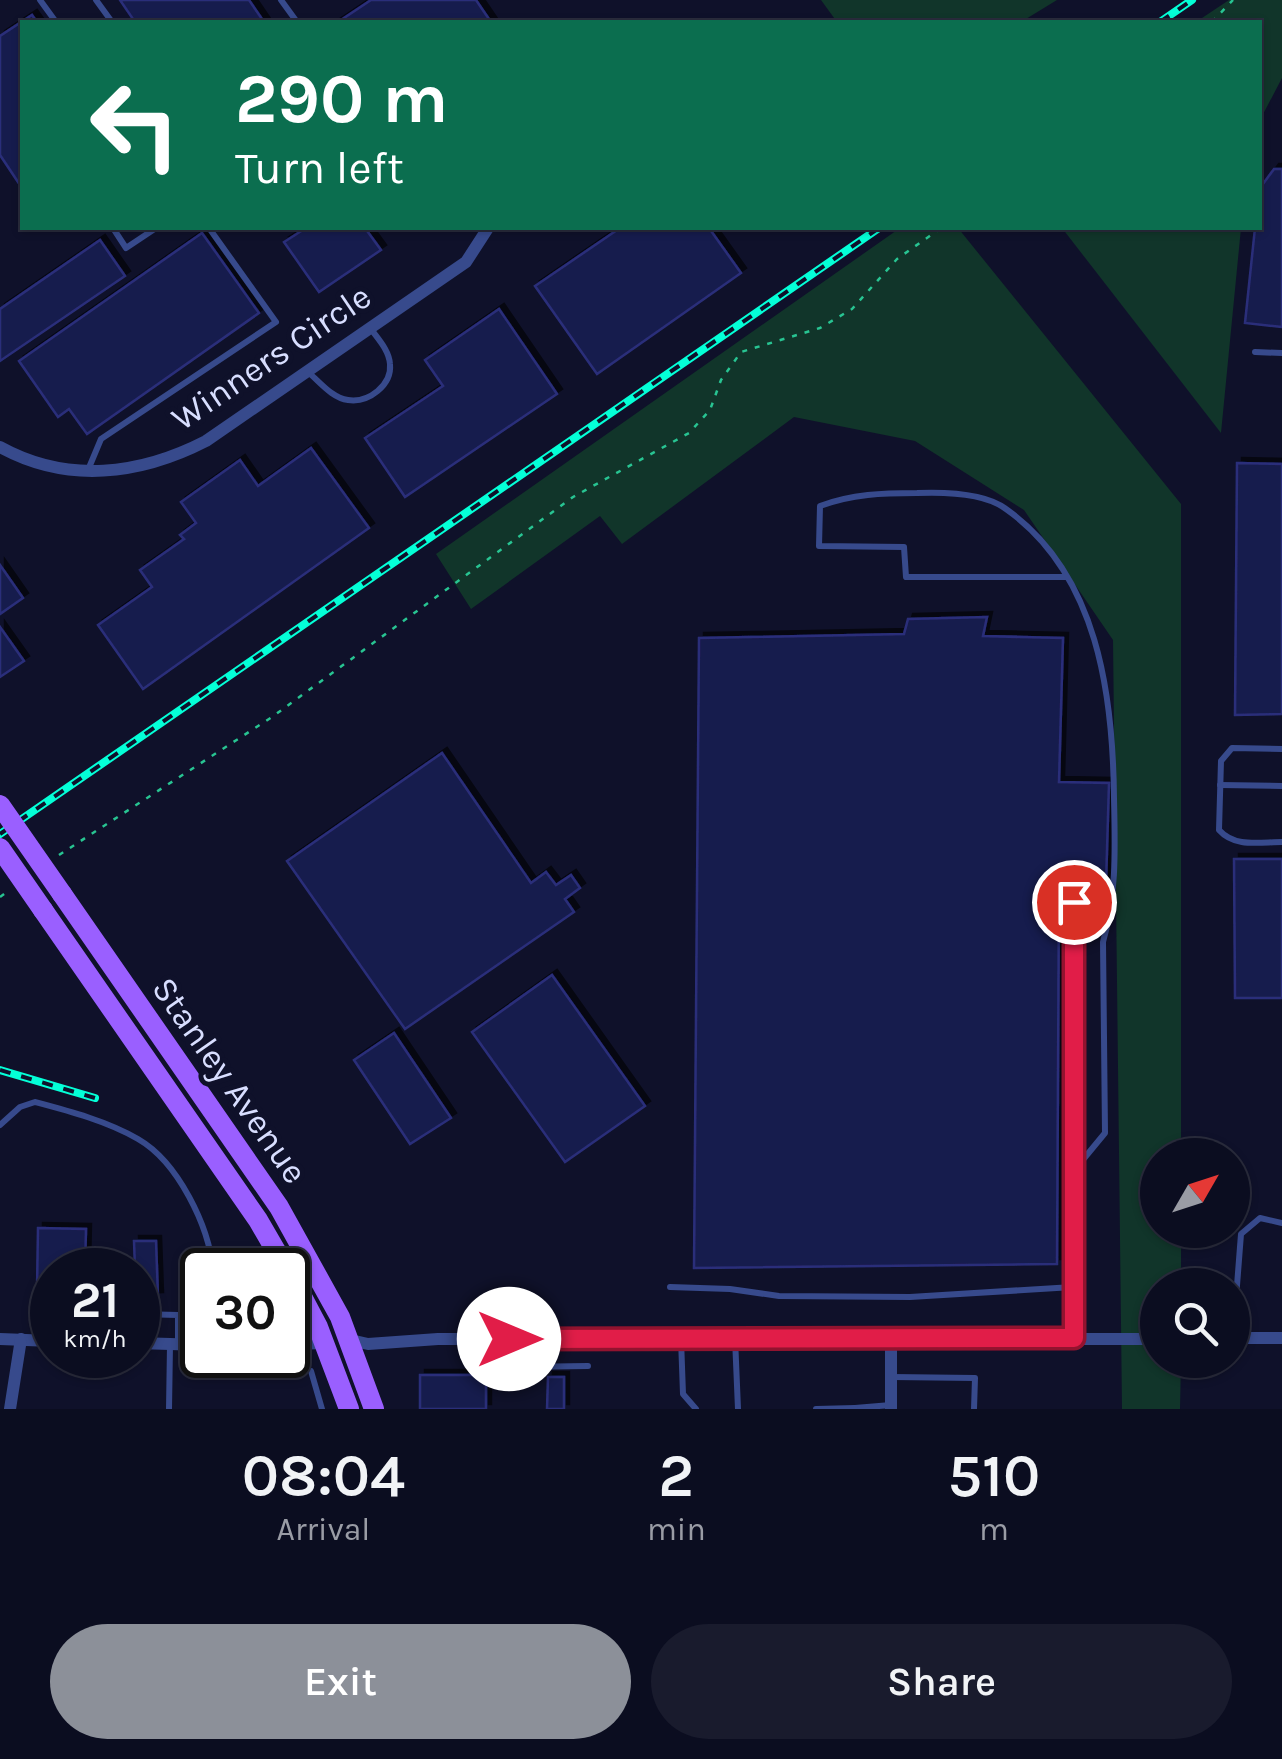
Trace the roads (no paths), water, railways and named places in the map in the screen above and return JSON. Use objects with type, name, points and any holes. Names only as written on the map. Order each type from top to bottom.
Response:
[{"type":"main road","name":"Stanley Avenue","points":[[0,805],[279,1207],[340,1317],[335,1342],[348,1409]]},
{"type":"main road","name":"Stanley Avenue","points":[[0,848],[274,1248]]},
{"type":"main road","name":"Stanley Avenue","points":[[310,1304],[374,1409]]},
{"type":"street","name":"Winners Circle","points":[[0,447],[34,462],[87,472],[124,470],[180,454],[466,262],[487,230]]},
{"type":"street","points":[[310,1343],[735,1337],[1140,1338]]},
{"type":"street","points":[[891,1338],[891,1407]]},
{"type":"street","points":[[1250,1338],[1282,1338]]},
{"type":"street","points":[[0,1339],[30,1340]]},
{"type":"street","points":[[10,1409],[21,1339]]},
{"type":"street","points":[[160,1344],[180,1344]]},
{"type":"lane","points":[[114,230],[126,248],[153,230]]},
{"type":"lane","points":[[87,472],[101,439],[276,322],[211,230]]},
{"type":"lane","points":[[308,371],[330,392],[347,400],[367,398],[383,388],[391,368],[387,352],[370,328]]},
{"type":"lane","points":[[1255,352],[1282,353]]},
{"type":"lane","points":[[1065,577],[906,576],[904,547],[819,546],[820,506],[846,496],[936,492],[1004,507],[1065,577],[1086,616],[1104,669],[1112,716],[1116,870],[1112,911],[1103,942],[1106,1133],[1072,1173]]},
{"type":"lane","points":[[1282,749],[1232,748],[1220,761],[1219,830],[1227,840],[1282,842]]},
{"type":"lane","points":[[1220,785],[1282,786]]},
{"type":"lane","points":[[1074,902],[1074,1338]]},
{"type":"lane","points":[[0,1124],[20,1106],[35,1102],[90,1118],[150,1147],[186,1194],[207,1233],[209,1248]]},
{"type":"lane","points":[[1239,1268],[1242,1234],[1260,1218],[1282,1222]]},
{"type":"lane","points":[[670,1287],[730,1288],[779,1296],[910,1297],[1073,1288]]},
{"type":"lane","points":[[160,1314],[178,1314],[169,1409]]},
{"type":"lane","points":[[735,1337],[738,1409]]},
{"type":"lane","points":[[680,1338],[683,1394],[696,1409]]},
{"type":"lane","points":[[518,1368],[588,1366]]},
{"type":"lane","points":[[311,1371],[322,1409]]},
{"type":"lane","points":[[891,1377],[975,1378],[974,1409]]},
{"type":"lane","points":[[816,1409],[891,1407]]},
{"type":"railway","points":[[1163,20],[1192,0]]},
{"type":"railway","points":[[0,834],[876,230]]},
{"type":"railway","points":[[0,1070],[95,1098]]}]
